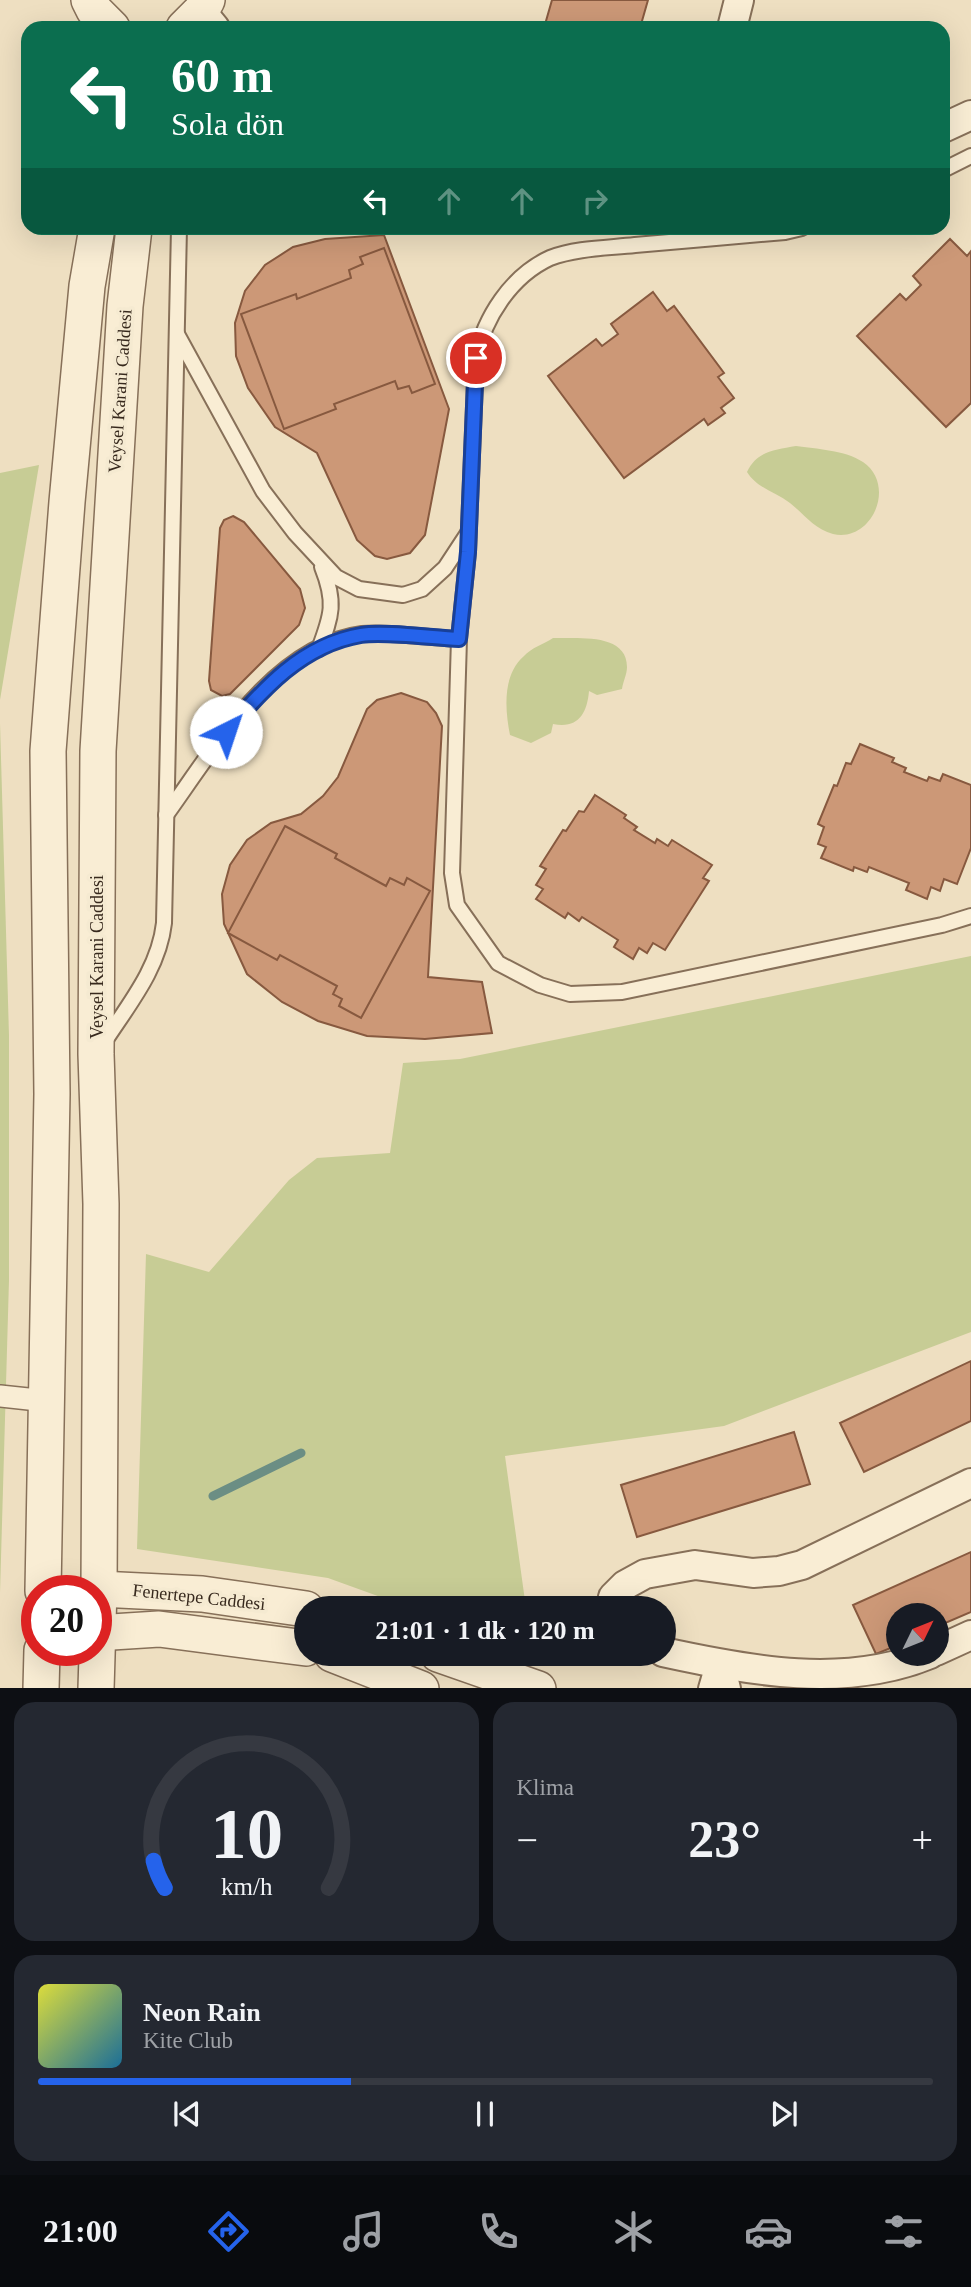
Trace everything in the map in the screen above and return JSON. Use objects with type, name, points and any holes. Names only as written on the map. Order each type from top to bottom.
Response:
[{"type":"street","points":[[734,21],[739,0]]},
{"type":"street","points":[[950,125],[971,115]]},
{"type":"street","points":[[43,1575],[52,1094],[48,751],[68,488],[88,286],[96,235]]},
{"type":"street","name":"Veysel Karani Caddesi","points":[[96,1575],[101,1204],[96,1054],[98,751],[125,306],[133,235]]},
{"type":"street","points":[[0,1396],[47,1401]]},
{"type":"street","points":[[614,1596],[625,1585],[645,1574],[695,1565],[753,1573],[779,1571],[802,1565],[971,1483]]},
{"type":"street","name":"Fenertepe Caddesi","points":[[112,1591],[202,1594],[294,1607]]},
{"type":"street","name":"Fenertepe Caddesi","points":[[112,1632],[159,1629],[294,1646]]},
{"type":"street","points":[[949,1645],[971,1635]]},
{"type":"street","points":[[676,1659],[720,1681],[853,1675],[897,1666]]},
{"type":"street","points":[[41,1666],[41,1688]]},
{"type":"street","name":"Veysel Karani Caddesi","points":[[96,1666],[96,1688]]},
{"type":"street","points":[[363,1666],[418,1688]]},
{"type":"street","points":[[472,1666],[535,1688]]},
{"type":"lane","points":[[950,166],[971,156]]},
{"type":"lane","points":[[96,1054],[152,968],[162,943],[179,235]]},
{"type":"lane","points":[[752,235],[589,250],[552,258],[531,269],[510,289],[481,333],[476,358],[468,531],[459,639],[452,873],[457,905],[498,963],[540,985],[570,994],[622,992],[942,925],[971,916]]},
{"type":"lane","points":[[176,333],[263,491],[295,533],[336,577],[359,589],[403,595],[422,589],[446,568],[468,531]]},
{"type":"lane","points":[[318,557],[332,593],[329,624],[319,649]]},
{"type":"lane","points":[[166,815],[226,732],[259,694],[303,657],[362,634],[459,639]]},
{"type":"green space","points":[[796,446],[848,455],[863,462],[873,472],[879,497],[869,521],[859,530],[847,534],[833,534],[820,529],[790,503],[756,482],[747,472],[761,456],[773,450]]},
{"type":"green space","points":[[39,465],[0,700],[0,473]]},
{"type":"green space","points":[[553,638],[587,638],[610,643],[619,648],[625,656],[626,672],[622,689],[597,695],[589,691],[586,707],[580,718],[569,724],[553,724],[551,733],[531,743],[510,735],[506,704],[509,683],[517,664],[524,656]]},
{"type":"green space","points":[[0,723],[9,1036],[9,1280],[0,1593]]},
{"type":"green space","points":[[971,956],[971,1332],[724,1426],[505,1456],[524,1596],[378,1596],[328,1578],[137,1549],[146,1254],[209,1272],[289,1180],[317,1158],[390,1153],[403,1063],[460,1059]]},
{"type":"building","points":[[552,0],[648,0],[642,21],[546,21]]},
{"type":"building","points":[[384,235],[449,409],[425,535],[410,553],[387,559],[375,556],[357,540],[317,453],[275,427],[248,388],[236,356],[235,323],[245,291],[265,265],[293,247],[325,239]]},
{"type":"building","points":[[950,239],[967,256],[971,251],[971,403],[946,427],[857,336],[900,294],[906,300],[921,285],[913,276]]},
{"type":"building","points":[[384,248],[435,384],[412,393],[409,386],[398,389],[395,381],[334,404],[336,409],[284,429],[241,314],[296,294],[297,299],[351,278],[349,270],[363,264],[360,257]]},
{"type":"building","points":[[653,292],[667,311],[674,306],[724,373],[718,377],[734,398],[721,408],[725,413],[708,425],[704,419],[624,478],[548,376],[596,339],[602,346],[618,334],[611,324]]},
{"type":"building","points":[[233,516],[244,522],[300,589],[305,608],[299,625],[230,694],[222,696],[211,690],[209,681],[220,528],[224,520]]},
{"type":"building","points":[[401,693],[427,702],[442,726],[428,977],[482,982],[492,1033],[425,1039],[367,1036],[318,1021],[282,1002],[247,974],[224,924],[222,894],[230,865],[247,840],[271,823],[301,814],[323,796],[338,777],[367,709],[377,700]]},
{"type":"building","points":[[860,744],[894,758],[892,762],[906,768],[904,772],[927,781],[929,777],[940,781],[943,774],[971,785],[971,848],[957,884],[944,879],[940,891],[931,887],[927,899],[906,890],[909,883],[869,867],[867,872],[854,867],[853,871],[821,858],[826,847],[818,844],[824,827],[818,824],[834,785],[837,786],[846,763],[851,764]]},
{"type":"building","points":[[595,795],[626,815],[624,818],[637,827],[634,830],[655,843],[657,839],[668,846],[672,840],[712,865],[703,878],[709,881],[665,950],[653,943],[647,953],[639,948],[633,959],[614,947],[618,940],[582,917],[579,921],[568,913],[565,918],[536,899],[543,889],[536,885],[546,869],[540,866],[563,830],[566,831],[579,811],[584,812]]},
{"type":"building","points":[[285,826],[337,854],[335,858],[386,886],[390,878],[404,885],[407,878],[430,891],[361,1018],[339,1006],[342,999],[333,994],[337,986],[280,955],[277,960],[228,933]]},
{"type":"building","points":[[971,1361],[971,1421],[864,1472],[840,1423]]},
{"type":"building","points":[[794,1432],[810,1484],[637,1537],[621,1485]]},
{"type":"building","points":[[971,1552],[971,1612],[949,1621],[949,1603],[886,1603],[886,1650],[876,1654],[853,1605]]},
{"type":"waterway","points":[[213,1496],[301,1453]]},
{"type":"route","points":[[226,732],[280,674],[303,657],[336,642],[362,634],[459,639],[468,552],[476,358]]}]
